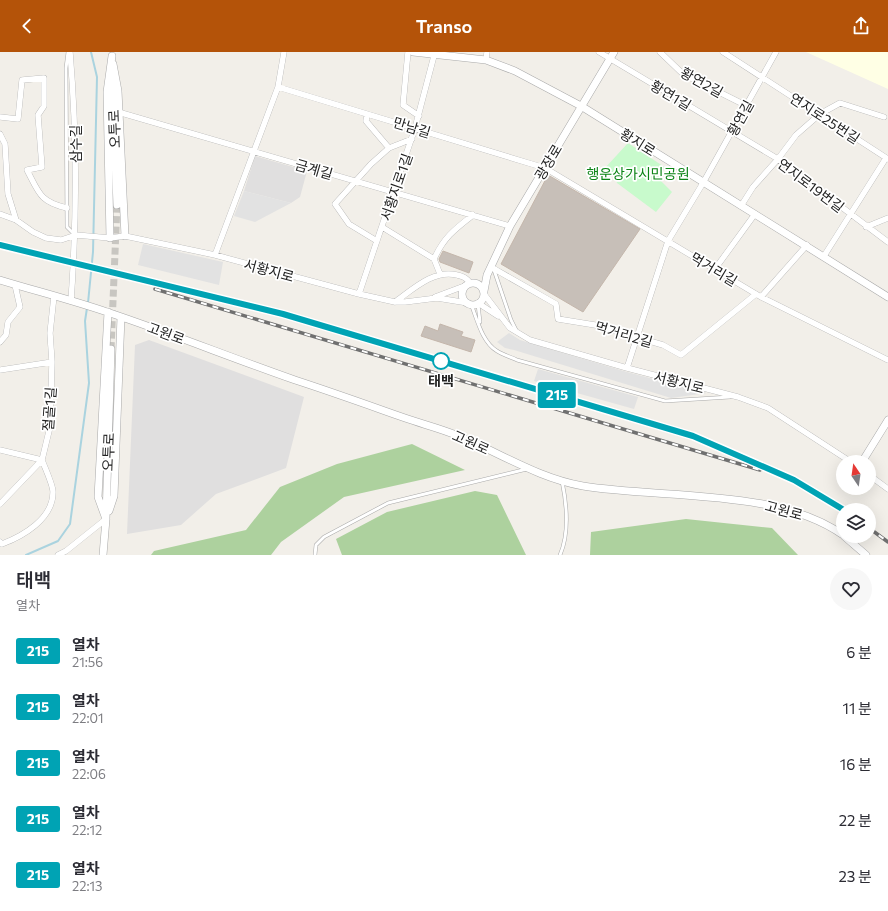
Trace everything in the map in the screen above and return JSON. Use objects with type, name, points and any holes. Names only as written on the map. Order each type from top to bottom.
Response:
[{"type":"street","name":"삼수길","points":[[69,52],[75,112],[76,235],[71,301]]},
{"type":"street","points":[[215,255],[278,87],[284,52]]},
{"type":"street","points":[[408,52],[403,105],[419,116]]},
{"type":"street","name":"황지로","points":[[413,52],[435,53],[486,60],[515,71],[581,106],[741,206],[807,245],[888,297]]},
{"type":"street","points":[[486,60],[488,52]]},
{"type":"street","name":"황연1길","points":[[599,52],[612,55],[732,132]]},
{"type":"street","name":"황연2길","points":[[660,52],[683,74],[747,106]]},
{"type":"street","name":"연지로25번길","points":[[723,52],[887,159]]},
{"type":"street","name":"황연길","points":[[627,368],[668,241],[704,183],[776,52]]},
{"type":"street","name":"서황지로1길","points":[[359,294],[412,139],[435,53]]},
{"type":"street","points":[[112,54],[118,92],[125,236]]},
{"type":"street","points":[[110,238],[107,92],[112,54]]},
{"type":"street","name":"오투로","points":[[112,54],[117,205]]},
{"type":"street","name":"광장로","points":[[484,292],[490,267],[510,226],[612,55]]},
{"type":"street","points":[[0,117],[18,119],[22,80],[44,78],[44,106],[38,115],[42,167],[28,170],[41,197],[54,205],[67,208]]},
{"type":"street","name":"만남길","points":[[278,87],[545,168]]},
{"type":"street","points":[[741,206],[753,187],[778,160],[796,134],[820,114],[840,103],[884,116]]},
{"type":"street","name":"금계길","points":[[118,112],[510,226]]},
{"type":"street","points":[[367,114],[366,121],[389,148]]},
{"type":"street","name":"연지로19번길","points":[[732,132],[778,160],[851,216],[888,242]]},
{"type":"street","points":[[0,134],[5,144],[8,194],[16,220]]},
{"type":"street","points":[[377,241],[349,224],[335,204],[371,164],[389,148],[412,139]]},
{"type":"street","points":[[824,256],[887,159]]},
{"type":"street","name":"먹거리길","points":[[545,168],[761,297],[888,360]]},
{"type":"street","name":"서황지로","points":[[0,214],[16,220],[33,232],[46,238],[61,240],[76,235],[110,238],[125,236],[215,255],[359,294],[395,302],[427,299]]},
{"type":"street","points":[[715,269],[755,214]]},
{"type":"street","points":[[434,259],[440,246],[448,235],[473,215]]},
{"type":"street","points":[[866,226],[888,218]]},
{"type":"street","points":[[382,228],[434,259],[440,274]]},
{"type":"street","points":[[761,297],[807,245]]},
{"type":"street","name":"먹거리2길","points":[[490,267],[556,304],[558,319],[595,325],[637,339],[663,345],[681,355],[756,294]]},
{"type":"street","points":[[395,302],[429,278],[440,274],[450,273],[463,276],[470,284],[480,285],[501,318]]},
{"type":"street","points":[[427,299],[470,284],[487,275]]},
{"type":"street","points":[[0,280],[71,301]]},
{"type":"street","points":[[470,284],[462,294],[472,304]]},
{"type":"street","points":[[0,342],[6,334],[8,322],[20,307],[15,285]]},
{"type":"street","points":[[472,304],[484,292]]},
{"type":"street","name":"절골1길","points":[[42,460],[50,427],[52,362],[50,333],[54,296]]},
{"type":"street","points":[[427,299],[444,298],[472,304],[501,318]]},
{"type":"street","name":"고원로","points":[[71,301],[121,317],[238,360],[455,434],[527,469],[561,480],[608,489],[768,505],[795,511],[822,522],[836,531]]},
{"type":"street","points":[[106,312],[98,497],[106,519]]},
{"type":"street","points":[[58,555],[66,551],[106,519],[114,496],[121,317]]},
{"type":"street","name":"서황지로","points":[[501,318],[520,335],[530,340],[627,368],[738,396],[768,408],[840,455]]},
{"type":"street","name":"오투로","points":[[103,555],[106,519],[112,349]]},
{"type":"street","points":[[0,370],[52,362]]},
{"type":"street","points":[[866,455],[888,420]]},
{"type":"street","points":[[0,450],[42,460]]},
{"type":"street","points":[[0,504],[42,460]]},
{"type":"street","points":[[0,542],[2,544],[8,542],[32,530],[48,508],[53,492],[42,460]]},
{"type":"street","points":[[876,480],[888,489]]},
{"type":"street","name":"고원로","points":[[851,543],[866,555]]},
{"type":"lane","points":[[69,52],[66,68],[67,227],[76,235]]},
{"type":"lane","points":[[490,267],[495,271],[511,320],[520,335]]},
{"type":"lane","points":[[472,304],[490,346],[496,351],[517,360],[665,401],[738,396]]},
{"type":"lane","points":[[472,304],[481,328]]},
{"type":"lane","points":[[315,555],[316,546],[324,537],[388,503],[527,469]]},
{"type":"lane","points":[[560,555],[564,545],[567,524],[561,480]]},
{"type":"shaded area","points":[[806,52],[888,52],[888,89]]},
{"type":"shaded area","points":[[255,156],[307,171],[300,197],[291,203],[244,191]]},
{"type":"shaded area","points":[[244,191],[291,203],[255,222],[234,216]]},
{"type":"shaded area","points":[[143,244],[223,262],[219,285],[138,265]]},
{"type":"shaded area","points":[[509,333],[520,340],[627,372],[707,393],[671,398],[505,348],[497,342]]},
{"type":"shaded area","points":[[149,340],[304,397],[286,468],[216,494],[181,525],[127,534],[135,345]]},
{"type":"shaded area","points":[[538,369],[638,397],[634,409],[534,381]]},
{"type":"green space","name":"행운상가시민공원","points":[[628,143],[666,168],[658,178],[672,192],[656,212],[617,183],[614,174],[605,168]]},
{"type":"green space","points":[[412,444],[465,470],[344,497],[281,542],[271,555],[151,555],[154,551],[246,530],[280,487],[337,464]]},
{"type":"green space","points":[[475,491],[497,495],[526,555],[342,555],[336,539],[387,512]]},
{"type":"green space","points":[[686,519],[772,528],[798,555],[590,555],[591,532]]},
{"type":"building","points":[[548,175],[640,229],[583,312],[501,264]]},
{"type":"building","points":[[443,251],[473,262],[469,273],[440,262],[439,259]]},
{"type":"building","points":[[440,324],[463,332],[461,336],[475,340],[471,352],[421,336],[425,326],[438,331]]},
{"type":"waterway","points":[[88,303],[93,252],[97,77],[91,52]]},
{"type":"waterway","points":[[26,555],[58,541],[70,524],[89,383],[85,321],[87,308]]},
{"type":"tunnel","points":[[111,349],[117,205]]},
{"type":"railway","points":[[0,245],[283,314],[693,436],[795,480],[836,505]]},
{"type":"railway","points":[[155,289],[760,470]]},
{"type":"railway","points":[[876,533],[888,542]]},
{"type":"train","name":"215","points":[[0,245],[37,256],[283,314],[693,436],[794,480],[836,504]]},
{"type":"place","name":"태백","points":[[441,361]]}]
